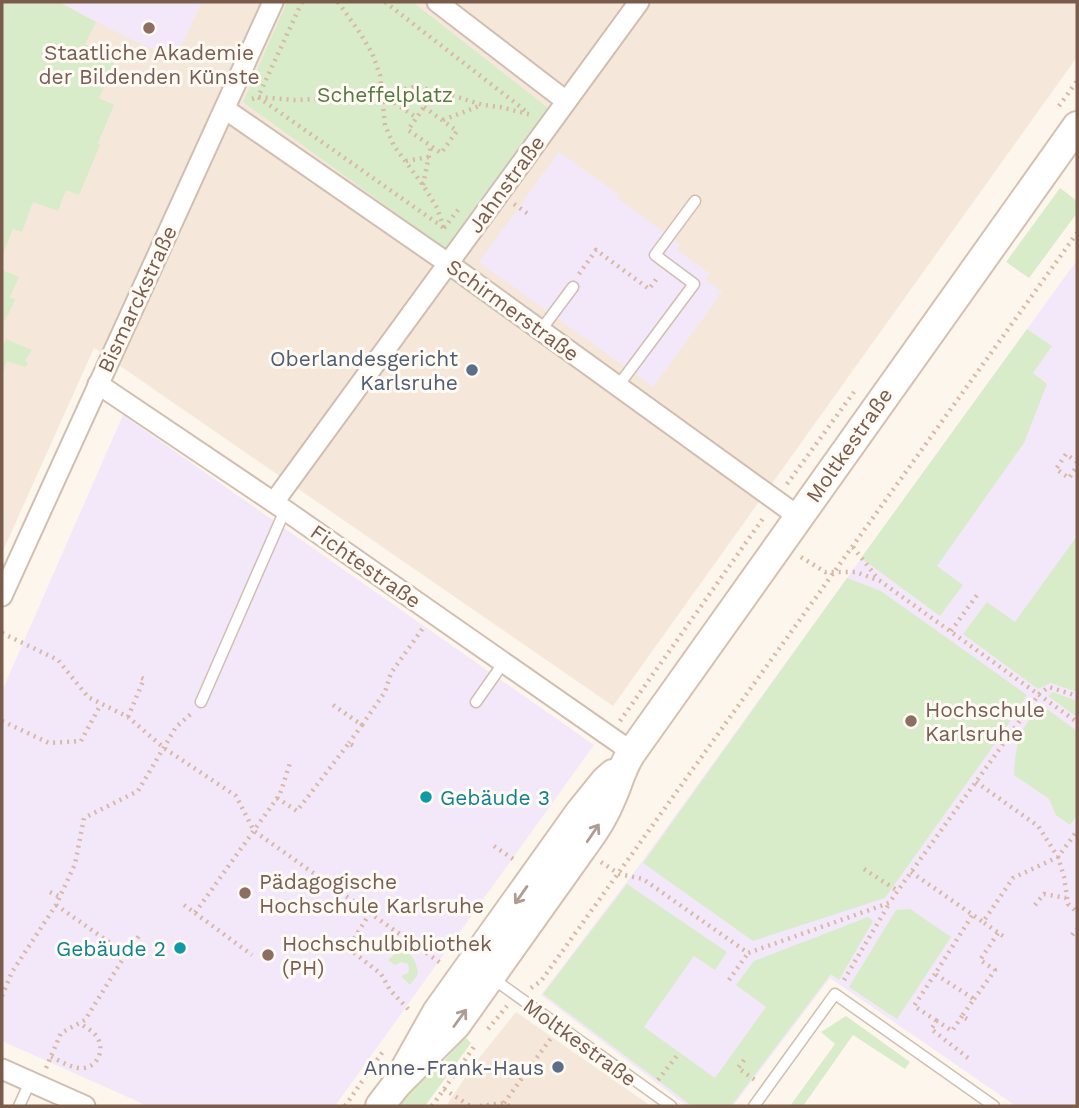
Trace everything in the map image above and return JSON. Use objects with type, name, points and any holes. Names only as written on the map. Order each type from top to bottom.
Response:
[{"type":"main road","name":"Moltkestraße","points":[[388,1095],[456,1025],[471,965],[605,781],[621,751],[799,517],[1065,121]]},
{"type":"main road","name":"Moltkestraße","points":[[471,965],[582,848],[608,806],[621,751]]},
{"type":"street","name":"Bismarckstraße","points":[[2,596],[273,2]]},
{"type":"street","points":[[437,2],[566,101]]},
{"type":"street","name":"Jahnstraße","points":[[280,506],[449,264],[639,2]]},
{"type":"street","name":"Schirmerstraße","points":[[225,109],[449,264],[799,517]]},
{"type":"street","name":"Fichtestraße","points":[[98,384],[280,506],[504,662],[621,751]]},
{"type":"street","points":[[2,1069],[85,1106]]},
{"type":"lane","points":[[618,386],[694,284],[655,255],[695,201]]},
{"type":"lane","points":[[541,330],[573,287]]},
{"type":"lane","points":[[201,702],[280,506]]},
{"type":"lane","points":[[476,702],[504,662]]},
{"type":"lane","name":"Moltkestraße","points":[[471,965],[671,1106]]},
{"type":"lane","points":[[754,1106],[835,994],[994,1106]]},
{"type":"lane","points":[[19,1106],[34,1083]]},
{"type":"path","points":[[258,97],[302,2]]},
{"type":"path","points":[[338,2],[372,53],[380,75],[385,125],[394,146],[423,185],[437,208],[444,228]]},
{"type":"path","points":[[385,2],[531,115]]},
{"type":"path","points":[[1065,121],[1077,81]]},
{"type":"path","points":[[258,97],[295,100],[382,94],[414,87],[531,115]]},
{"type":"path","points":[[382,94],[417,118]]},
{"type":"path","points":[[258,97],[444,228]]},
{"type":"path","points":[[443,120],[483,105]]},
{"type":"path","points":[[424,107],[443,120],[457,131],[441,153],[408,130],[424,107]]},
{"type":"path","points":[[523,125],[531,115]]},
{"type":"path","points":[[423,185],[431,146]]},
{"type":"path","points":[[406,162],[429,157]]},
{"type":"path","points":[[444,228],[468,197]]},
{"type":"path","points":[[520,208],[531,216]]},
{"type":"path","points":[[432,1106],[479,1039],[504,1009],[541,981],[1077,233]]},
{"type":"path","points":[[573,287],[596,250],[649,289],[667,264]]},
{"type":"path","points":[[621,751],[776,500],[857,387]]},
{"type":"path","points":[[1066,454],[1077,464],[1069,478],[1055,468],[1066,454]]},
{"type":"path","points":[[779,544],[825,572],[856,572],[880,581],[1077,722]]},
{"type":"path","points":[[853,547],[880,581]]},
{"type":"path","points":[[951,631],[977,595]]},
{"type":"path","points":[[277,798],[297,811],[385,692],[391,673],[433,613]]},
{"type":"path","points":[[2,633],[58,660],[88,698],[128,717],[164,748],[236,796],[254,831],[443,965],[471,965]]},
{"type":"path","points":[[128,717],[144,679],[137,676]]},
{"type":"path","points":[[835,994],[889,903],[1039,694],[1049,687],[1077,696]]},
{"type":"path","points":[[2,996],[12,972],[60,897],[75,864],[84,818],[138,791],[176,727],[198,708],[201,702]]},
{"type":"path","points":[[2,721],[49,743],[81,741],[102,704]]},
{"type":"path","points":[[333,705],[362,725]]},
{"type":"path","points":[[349,743],[355,747]]},
{"type":"path","points":[[195,913],[283,789],[290,763]]},
{"type":"path","points":[[976,782],[1038,827],[1058,857],[1068,904],[1077,912]]},
{"type":"path","points":[[983,922],[1013,878],[1058,857],[1077,831]]},
{"type":"path","points":[[582,848],[619,874],[643,879],[748,953]]},
{"type":"path","points":[[518,862],[525,853]]},
{"type":"path","points":[[864,869],[898,891]]},
{"type":"path","points":[[911,872],[973,914],[1001,934],[981,960],[995,970],[964,1017],[951,1031],[914,1006],[973,914]]},
{"type":"path","points":[[50,892],[60,897]]},
{"type":"path","points":[[1035,905],[1044,894],[1066,898]]},
{"type":"path","points":[[729,981],[748,953],[889,903]]},
{"type":"path","points":[[56,905],[126,954]]},
{"type":"path","points":[[184,905],[252,955]]},
{"type":"path","points":[[370,913],[348,948],[381,974],[390,990],[411,1011],[417,1002]]},
{"type":"path","points":[[1073,935],[1077,929]]},
{"type":"path","points":[[34,1083],[51,1057],[61,1034],[85,1020],[139,936]]},
{"type":"path","points":[[436,974],[443,965]]},
{"type":"path","points":[[935,974],[974,999]]},
{"type":"path","points":[[937,1021],[931,1029],[972,1061]]},
{"type":"path","points":[[51,1057],[69,1066],[88,1068],[99,1057],[99,1039],[79,1023]]},
{"type":"path","points":[[480,1106],[506,1105],[559,1027]]},
{"type":"path","points":[[345,1106],[389,1043]]},
{"type":"path","points":[[664,1071],[678,1053]]},
{"type":"path","points":[[744,1060],[737,1068],[767,1088]]},
{"type":"path","points":[[444,1089],[470,1106]]},
{"type":"shaded area","points":[[2,2],[1077,2],[1077,57],[613,706],[94,348],[2,553]]},
{"type":"shaded area","name":"Staatliche Akademie der Bildenden Künste","points":[[59,2],[202,2],[175,59]]},
{"type":"shaded area","points":[[559,152],[680,244],[677,250],[710,274],[706,280],[722,292],[653,387],[479,262]]},
{"type":"shaded area","name":"Hochschule Karlsruhe","points":[[1077,260],[1077,1106],[1016,1106],[830,978],[733,1106],[687,1106],[541,995],[641,863]]},
{"type":"shaded area","name":"Pädagogische Hochschule Karlsruhe","points":[[123,415],[594,745],[335,1106],[148,1106],[2,1041],[2,691]]},
{"type":"shaded area","points":[[516,1012],[651,1106],[446,1106],[475,1063]]},
{"type":"green space","points":[[2,2],[59,2],[96,22],[85,44],[116,60],[99,98],[114,105],[79,195],[66,190],[58,211],[33,202],[22,232],[13,229],[2,257]]},
{"type":"green space","name":"Scheffelplatz","points":[[287,2],[413,2],[548,108],[447,250],[243,102]]},
{"type":"green space","points":[[1060,188],[1077,201],[1077,213],[1029,278],[1006,262]]},
{"type":"green space","points":[[2,270],[19,277],[10,297],[15,300],[5,321],[2,320]]},
{"type":"green space","points":[[1027,329],[1052,346],[1033,373],[1047,384],[1024,443],[937,566],[963,585],[940,616],[861,558]]},
{"type":"green space","points":[[6,339],[32,350],[25,361],[28,363],[26,367],[7,361],[2,375],[2,343],[4,344]]},
{"type":"green space","points":[[1077,536],[1077,692],[1051,683],[1038,689],[963,634],[987,602],[1015,622]]},
{"type":"green space","points":[[847,578],[881,591],[1027,695],[885,898],[753,941],[643,863]]},
{"type":"green space","points":[[1053,692],[1077,701],[1077,717],[1048,696]]},
{"type":"green space","points":[[1040,704],[1077,731],[1077,815],[1070,825],[1056,815],[1049,799],[1014,775],[1020,737]]},
{"type":"green space","points":[[627,884],[727,952],[715,970],[694,956],[644,1027],[715,1078],[766,1007],[736,985],[754,961],[868,917],[873,921],[839,980],[831,974],[731,1106],[692,1106],[543,994]]},
{"type":"green space","points":[[910,909],[951,937],[897,1019],[849,987],[896,910]]},
{"type":"green space","points":[[399,950],[411,955],[416,965],[418,974],[410,985],[401,976],[408,973],[408,964],[401,962],[395,965],[388,960]]},
{"type":"green space","points":[[846,1016],[910,1062],[905,1069],[853,1035],[803,1106],[790,1106],[835,1044],[821,1032]]},
{"type":"green space","points":[[465,1037],[471,1043],[425,1106],[399,1106],[426,1074],[444,1061]]},
{"type":"place","name":"Staatliche Akademie der Bildenden Künste","points":[[149,28]]},
{"type":"place","name":"Oberlandesgericht Karlsruhe","points":[[472,370]]},
{"type":"place","name":"Hochschule Karlsruhe","points":[[911,721]]},
{"type":"place","name":"Gebäude 3","points":[[426,797]]},
{"type":"place","name":"Pädagogische Hochschule Karlsruhe","points":[[245,893]]},
{"type":"place","name":"Gebäude 2","points":[[180,948]]},
{"type":"place","name":"Hochschulbibliothek (PH)","points":[[268,955]]},
{"type":"place","name":"Anne-Frank-Haus","points":[[558,1067]]}]
